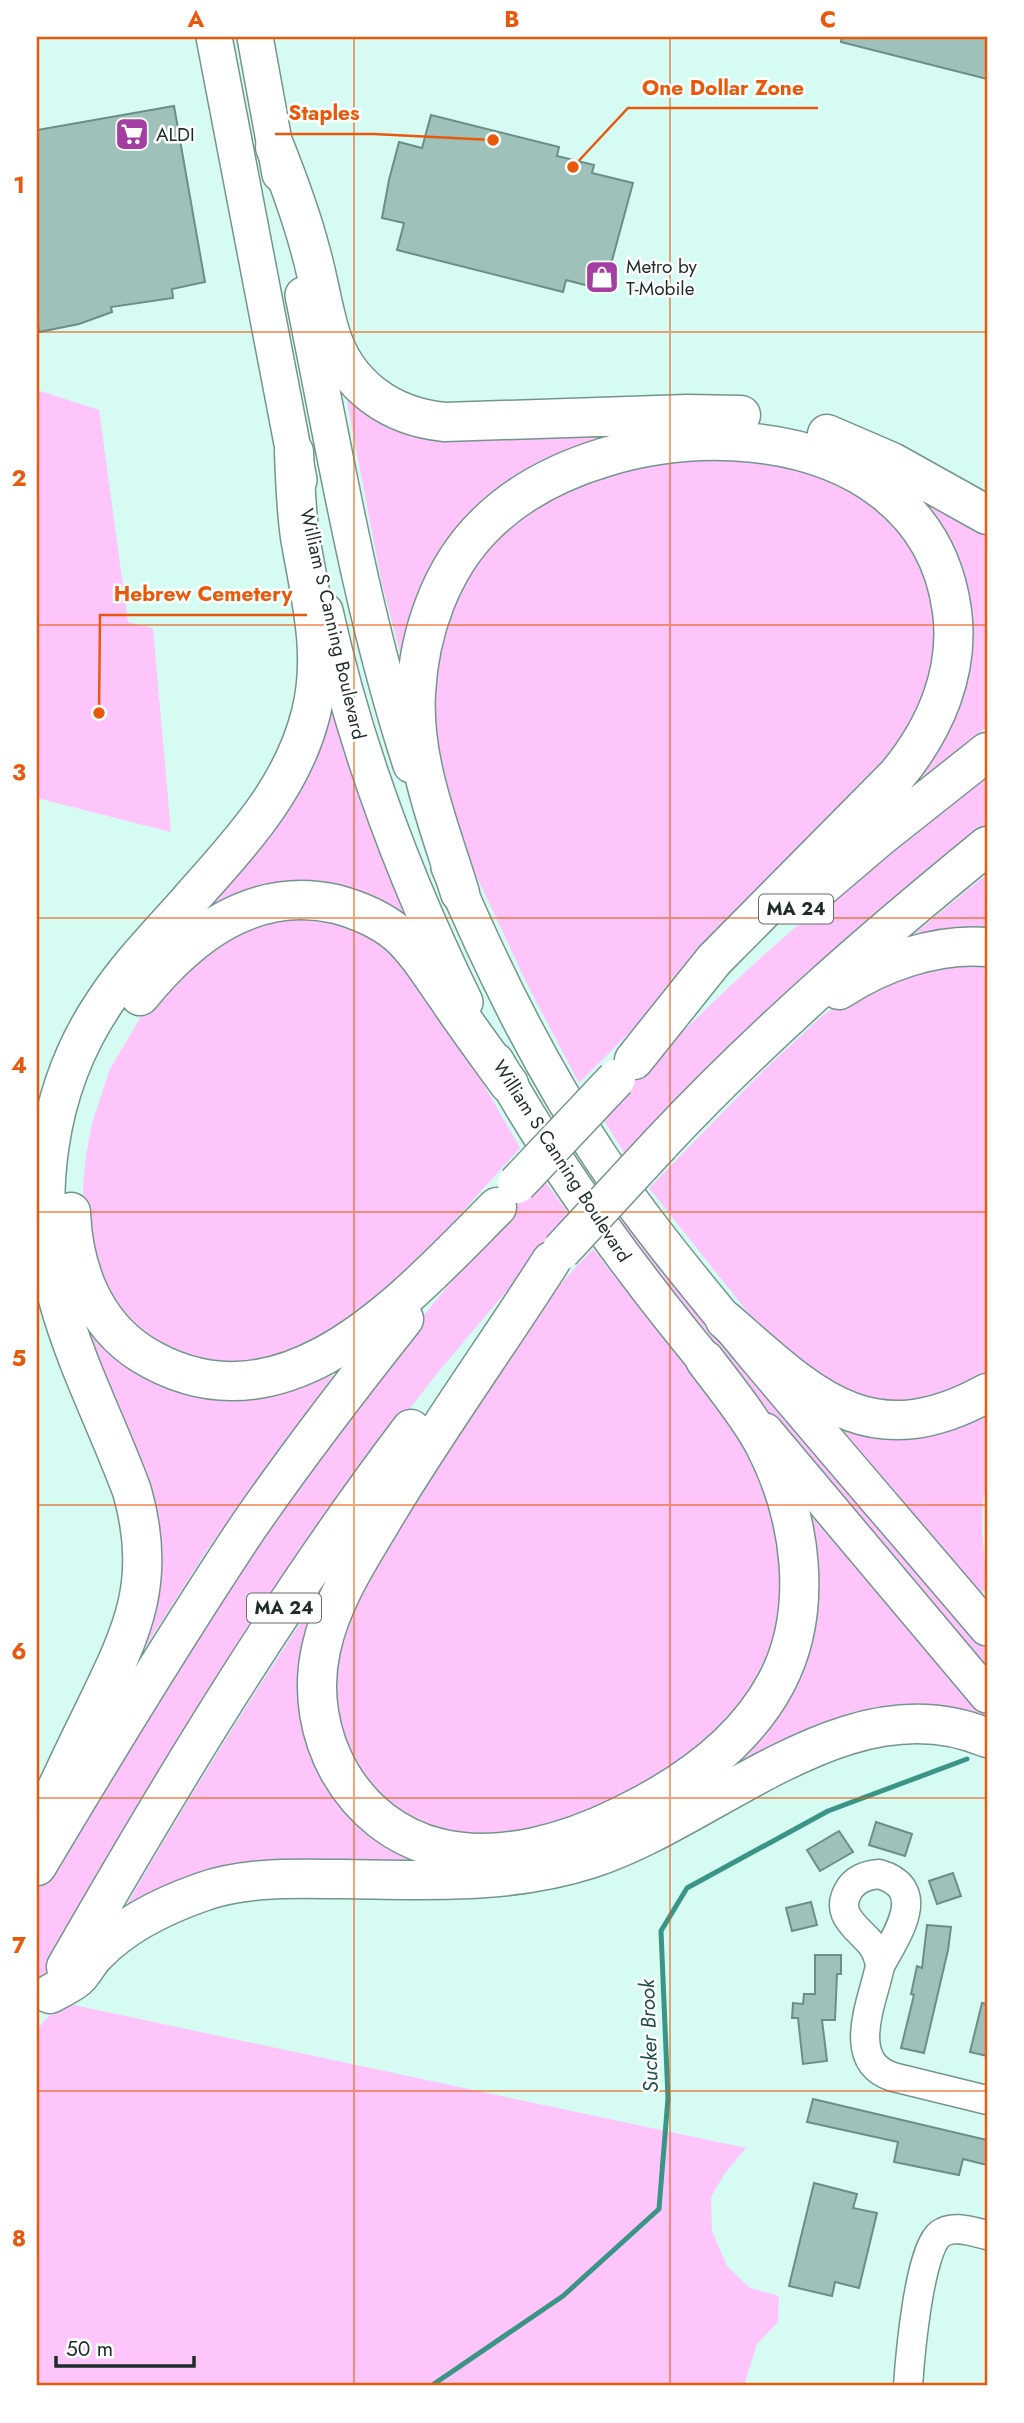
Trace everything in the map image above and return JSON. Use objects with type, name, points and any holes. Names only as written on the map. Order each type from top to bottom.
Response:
[{"type":"highway","points":[[275,147],[304,227],[335,346],[359,383],[396,410],[428,421],[445,422],[712,414],[764,418],[816,430],[868,450],[987,515]]},
{"type":"highway","points":[[460,893],[423,769],[417,732],[416,694],[421,654],[437,600],[461,554],[485,525],[533,488],[570,470],[627,450],[688,441],[761,445],[808,455],[856,474],[886,492],[898,503],[928,540],[942,570],[950,601],[953,630],[951,661],[943,697],[933,723],[919,747],[897,775],[714,960],[625,1070]]},
{"type":"highway","points":[[37,1829],[127,1640],[142,1588],[144,1562],[138,1513],[132,1490],[72,1342],[49,1259],[45,1200],[51,1135],[69,1069],[103,1004],[128,970],[260,819],[290,772],[302,743],[312,711],[317,634],[300,537],[294,452]]},
{"type":"highway","name":"MA 24","points":[[37,1866],[174,1640],[257,1515],[371,1360],[507,1196],[625,1070],[730,969],[831,879],[987,752]]},
{"type":"highway","name":"MA 24","points":[[43,2005],[196,1747],[304,1577],[381,1469],[464,1362],[556,1256],[662,1142],[747,1057],[834,975],[987,846]]},
{"type":"highway","points":[[507,1196],[434,1270],[348,1343],[299,1367],[260,1379],[217,1381],[175,1371],[145,1356],[122,1338],[98,1310],[81,1274],[72,1233],[70,1195],[77,1134],[88,1093],[105,1052],[126,1014],[154,978],[201,934],[229,916],[261,904],[296,900],[330,903],[366,914],[396,932],[416,954],[509,1084]]},
{"type":"highway","points":[[662,1142],[795,1025],[853,981],[923,953],[960,947],[987,947]]},
{"type":"highway","points":[[556,1256],[494,1351],[418,1459],[346,1581],[325,1629],[319,1655],[317,1704],[328,1751],[352,1792],[390,1826],[413,1839],[439,1848],[466,1852],[513,1850],[559,1841],[610,1821],[663,1794],[713,1757],[737,1735],[759,1709],[776,1683],[789,1653],[795,1624],[799,1561],[795,1530],[787,1501],[764,1445],[750,1421],[705,1360]]},
{"type":"highway","points":[[725,1320],[806,1389],[849,1412],[884,1419],[920,1418],[957,1408],[987,1393]]},
{"type":"highway","points":[[43,2005],[77,1978],[97,1952],[133,1926],[167,1907],[221,1887],[282,1879],[491,1879],[543,1872],[621,1847],[799,1755],[851,1734],[886,1727],[924,1724],[948,1726],[987,1738]]},
{"type":"main road","name":"William S Canning Boulevard","points":[[214,37],[332,639],[372,780],[433,935],[509,1084],[596,1218],[661,1307],[987,1695]]},
{"type":"main road","name":"William S Canning Boulevard","points":[[255,37],[353,542],[375,638],[412,768],[460,893],[528,1034],[583,1130],[647,1223],[725,1320],[987,1628]]},
{"type":"street","points":[[880,1966],[865,2032],[866,2052],[872,2064],[886,2075],[987,2100]]},
{"type":"street","points":[[908,2386],[920,2292],[926,2261],[935,2239],[942,2232],[949,2230],[987,2235]]},
{"type":"shaded area","points":[[37,390],[99,410],[128,622],[153,628],[171,832],[37,798]]},
{"type":"shaded area","points":[[345,391],[360,396],[632,427],[520,486],[402,660],[382,584]]},
{"type":"shaded area","points":[[644,457],[804,463],[898,516],[944,620],[925,720],[670,992],[579,1083],[528,986],[476,875],[443,790],[429,729],[446,608],[505,522]]},
{"type":"shaded area","points":[[884,469],[987,526],[987,727],[915,783],[963,652]]},
{"type":"shaded area","points":[[327,709],[332,711],[358,787],[413,922],[380,909],[188,915]]},
{"type":"shaded area","points":[[987,768],[987,833],[626,1156],[602,1117],[637,1077],[770,950]]},
{"type":"shaded area","points":[[987,874],[987,937],[915,944],[913,935]]},
{"type":"shaded area","points":[[293,910],[374,929],[448,1022],[520,1148],[371,1310],[254,1368],[180,1360],[116,1315],[84,1224],[83,1188],[93,1120],[110,1069],[145,1010],[201,949]]},
{"type":"shaded area","points":[[987,956],[987,1380],[926,1405],[846,1400],[769,1339],[649,1188],[765,1069],[821,1017],[846,998],[878,981]]},
{"type":"shaded area","points":[[543,1178],[570,1216],[439,1371],[386,1439],[83,1911],[37,1990],[37,1890],[175,1663],[403,1341],[473,1255]]},
{"type":"shaded area","points":[[626,1213],[987,1647],[987,1677],[663,1289],[616,1225]]},
{"type":"shaded area","points":[[593,1249],[740,1434],[760,1466],[791,1601],[739,1719],[600,1816],[479,1842],[389,1812],[335,1733],[334,1647],[383,1545],[475,1392],[565,1279]]},
{"type":"shaded area","points":[[75,1284],[136,1362],[331,1371],[332,1377],[207,1550],[144,1649],[138,1645],[144,1626],[77,1326]]},
{"type":"shaded area","points":[[987,1404],[987,1487],[983,1500],[982,1530],[987,1589],[980,1592],[836,1426]]},
{"type":"shaded area","points":[[812,1517],[987,1709],[987,1728],[974,1723],[700,1783],[745,1743],[805,1519]]},
{"type":"shaded area","points":[[323,1589],[313,1728],[442,1858],[134,1914],[126,1906],[149,1866]]},
{"type":"shaded area","points":[[69,2004],[746,2148],[725,2173],[711,2197],[712,2231],[727,2266],[750,2288],[779,2296],[778,2322],[757,2344],[746,2386],[37,2386],[37,2029],[49,2016]]},
{"type":"building","points":[[842,37],[987,37],[987,79],[841,42]]},
{"type":"building","points":[[174,106],[205,282],[172,289],[173,298],[111,307],[112,312],[79,324],[39,332],[37,130]]},
{"type":"building","points":[[431,115],[559,147],[557,156],[594,165],[592,173],[633,183],[604,290],[566,280],[563,292],[397,250],[404,223],[382,218],[389,180],[399,142],[422,148]]},
{"type":"building","points":[[876,1822],[912,1834],[905,1856],[869,1845]]},
{"type":"building","points":[[839,1831],[853,1852],[820,1871],[807,1850]]},
{"type":"building","points":[[953,1873],[961,1896],[937,1904],[929,1881]]},
{"type":"building","points":[[811,1902],[817,1925],[792,1931],[786,1908]]},
{"type":"building","points":[[927,1925],[951,1927],[924,2053],[901,2048],[914,1995],[911,1994],[917,1966],[922,1968]]},
{"type":"building","points":[[815,1955],[841,1955],[841,1974],[837,1974],[835,2020],[822,2020],[827,2061],[803,2064],[798,2018],[792,2018],[793,2003],[803,2004],[804,1994],[815,1994]]},
{"type":"building","points":[[982,2003],[987,2004],[987,2056],[970,2052]]},
{"type":"building","points":[[813,2099],[987,2140],[987,2165],[963,2159],[959,2175],[894,2162],[898,2142],[807,2122]]},
{"type":"building","points":[[814,2183],[857,2194],[853,2208],[877,2213],[859,2288],[835,2282],[832,2296],[789,2286]]},
{"type":"waterway","name":"Sucker Brook","points":[[431,2386],[563,2296],[659,2209],[668,2098],[661,1931],[687,1888],[828,1811],[967,1759]]},
{"type":"place","name":"ALDI","points":[[132,134]]},
{"type":"place","name":"Staples","points":[[493,140]]},
{"type":"place","name":"One Dollar Zone","points":[[573,167]]},
{"type":"place","name":"Metro by T-Mobile","points":[[602,277]]},
{"type":"place","name":"Hebrew Cemetery","points":[[99,713]]}]
